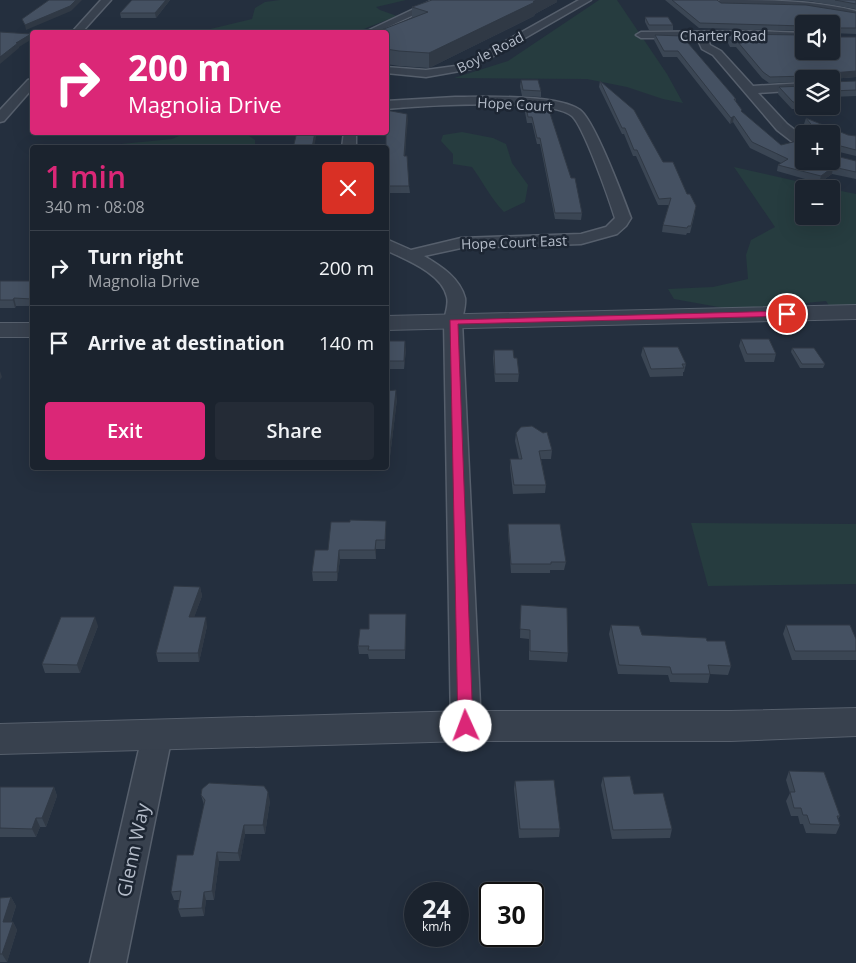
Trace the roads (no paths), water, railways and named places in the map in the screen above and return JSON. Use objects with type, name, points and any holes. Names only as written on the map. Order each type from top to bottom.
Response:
[{"type":"street","points":[[79,30],[106,0]]},
{"type":"street","points":[[374,30],[441,0]]},
{"type":"street","name":"Boyle Road","points":[[389,70],[420,75],[448,73],[466,67],[586,0]]},
{"type":"street","points":[[720,3],[834,2],[856,14]]},
{"type":"street","name":"Charter Road","points":[[641,35],[795,36]]},
{"type":"street","points":[[701,35],[706,47],[717,53],[782,126],[795,137]]},
{"type":"street","points":[[0,118],[30,84]]},
{"type":"street","points":[[750,90],[795,87]]},
{"type":"street","name":"Hope Court","points":[[389,105],[536,103],[561,107],[574,112],[585,127],[619,205],[623,218],[618,227]]},
{"type":"street","name":"Hope Court East","points":[[410,255],[461,243],[581,239],[596,236],[618,227]]},
{"type":"street","points":[[389,245],[429,264],[448,283],[456,297],[453,322],[466,726]]},
{"type":"street","points":[[389,323],[856,312]]},
{"type":"street","points":[[0,330],[30,330]]},
{"type":"street","points":[[0,739],[466,726],[731,726],[856,722]]},
{"type":"street","name":"Glenn Way","points":[[108,963],[157,736]]}]
